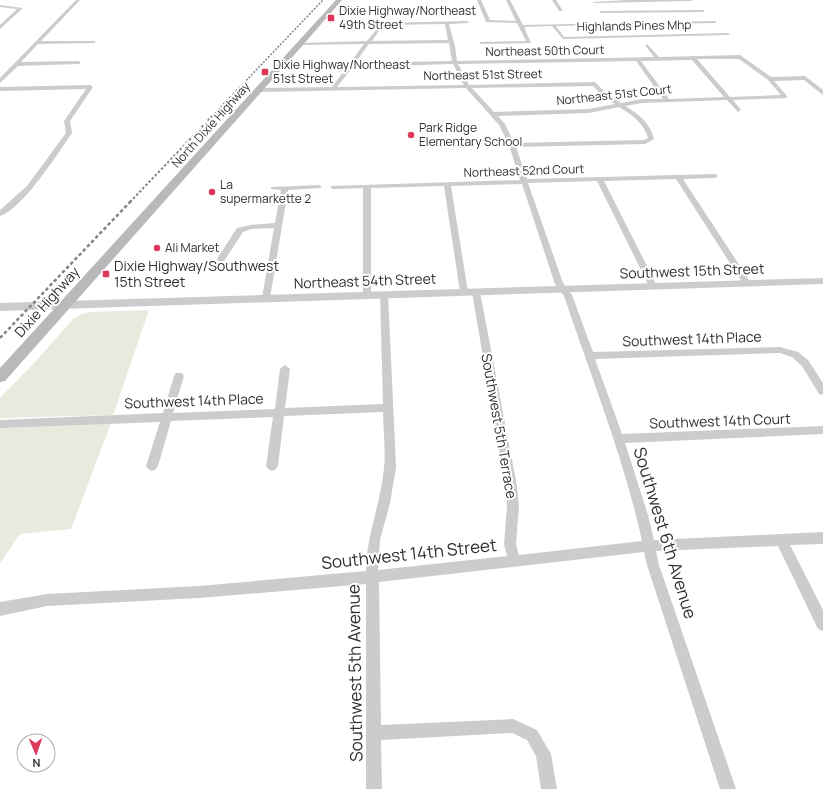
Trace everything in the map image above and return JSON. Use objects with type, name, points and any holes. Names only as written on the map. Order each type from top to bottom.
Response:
[{"type":"main road","name":"North Dixie Highway","points":[[101,265],[339,0]]},
{"type":"main road","name":"Dixie Highway","points":[[0,377],[101,265]]},
{"type":"street","points":[[0,81],[78,0]]},
{"type":"street","points":[[479,0],[488,20],[495,22],[553,25],[715,22]]},
{"type":"street","points":[[481,43],[529,42],[508,0]]},
{"type":"street","points":[[554,0],[561,10]]},
{"type":"street","points":[[593,1],[691,0],[719,26]]},
{"type":"street","points":[[593,1],[608,24]]},
{"type":"street","points":[[0,6],[13,6],[21,8],[0,28]]},
{"type":"street","points":[[601,12],[703,11]]},
{"type":"street","points":[[332,89],[382,24],[467,22]]},
{"type":"street","name":"Southwest 6th Avenue","points":[[447,23],[453,46],[455,63],[467,86],[502,124],[512,144],[558,282],[568,295],[618,439],[642,515],[653,565],[728,789]]},
{"type":"street","name":"Highlands Pines Mhp","points":[[553,25],[563,38],[728,34],[724,30]]},
{"type":"street","points":[[301,44],[451,41]]},
{"type":"street","points":[[38,43],[94,42]]},
{"type":"street","points":[[647,45],[657,58]]},
{"type":"street","name":"Northeast 50th Court","points":[[351,65],[740,57],[770,78]]},
{"type":"street","points":[[692,58],[738,110]]},
{"type":"street","points":[[637,59],[667,100]]},
{"type":"street","points":[[16,64],[78,63]]},
{"type":"street","points":[[770,78],[805,78],[823,93]]},
{"type":"street","name":"Northeast 51st Court","points":[[494,114],[589,111],[642,101],[785,97],[770,78]]},
{"type":"street","name":"Northeast 51st Street","points":[[258,91],[285,92],[300,89],[595,84],[606,96],[620,105]]},
{"type":"street","points":[[0,89],[90,87],[67,121],[70,130],[69,134],[39,177],[19,199],[0,214]]},
{"type":"street","points":[[512,144],[645,142],[651,138],[651,135],[640,118],[620,105]]},
{"type":"street","name":"Northeast 52nd Court","points":[[333,187],[715,176]]},
{"type":"street","points":[[678,177],[746,283]]},
{"type":"street","points":[[600,180],[653,286]]},
{"type":"street","points":[[447,184],[464,292]]},
{"type":"street","points":[[367,186],[367,295]]},
{"type":"street","points":[[273,188],[319,187]]},
{"type":"street","points":[[266,298],[285,188]]},
{"type":"street","points":[[221,259],[240,230],[250,227],[278,226]]},
{"type":"street","name":"Southwest 15th Street","points":[[562,289],[823,281]]},
{"type":"street","name":"Northeast 54th Street","points":[[0,307],[562,289]]},
{"type":"street","name":"Southwest 5th Terrace","points":[[476,292],[511,486],[513,506],[510,544],[514,562]]},
{"type":"street","name":"Southwest 5th Avenue","points":[[374,789],[372,558],[374,540],[384,503],[390,467],[384,294]]},
{"type":"street","name":"Southwest 14th Place","points":[[590,356],[780,350],[795,354],[804,363],[823,391]]},
{"type":"street","points":[[272,466],[284,369]]},
{"type":"street","points":[[152,466],[179,376]]},
{"type":"street","name":"Southwest 14th Place","points":[[0,424],[389,408]]},
{"type":"street","name":"Southwest 14th Court","points":[[618,439],[823,430]]},
{"type":"street","name":"Southwest 14th Street","points":[[0,609],[47,600],[198,592],[372,577],[650,546],[823,538]]},
{"type":"street","points":[[781,540],[823,624]]},
{"type":"street","points":[[374,733],[513,726],[532,735],[543,754],[550,789]]},
{"type":"shaded area","points":[[149,310],[113,415],[0,418],[0,398],[36,361],[73,319],[90,312]]},
{"type":"shaded area","points":[[111,423],[71,529],[20,534],[0,563],[0,428]]},
{"type":"railway","points":[[239,88],[323,0]]},
{"type":"railway","points":[[130,202],[240,87]]},
{"type":"railway","points":[[0,338],[131,201]]},
{"type":"place","name":"Dixie Highway/Northeast 49th Street","points":[[331,18]]},
{"type":"place","name":"Dixie Highway/Northeast 51st Street","points":[[265,72]]},
{"type":"place","name":"Park Ridge Elementary School","points":[[411,135]]},
{"type":"place","name":"La supermarkette 2","points":[[212,192]]},
{"type":"place","name":"Ali Market","points":[[157,248]]},
{"type":"place","name":"Dixie Highway/Southwest 15th Street","points":[[106,274]]}]
